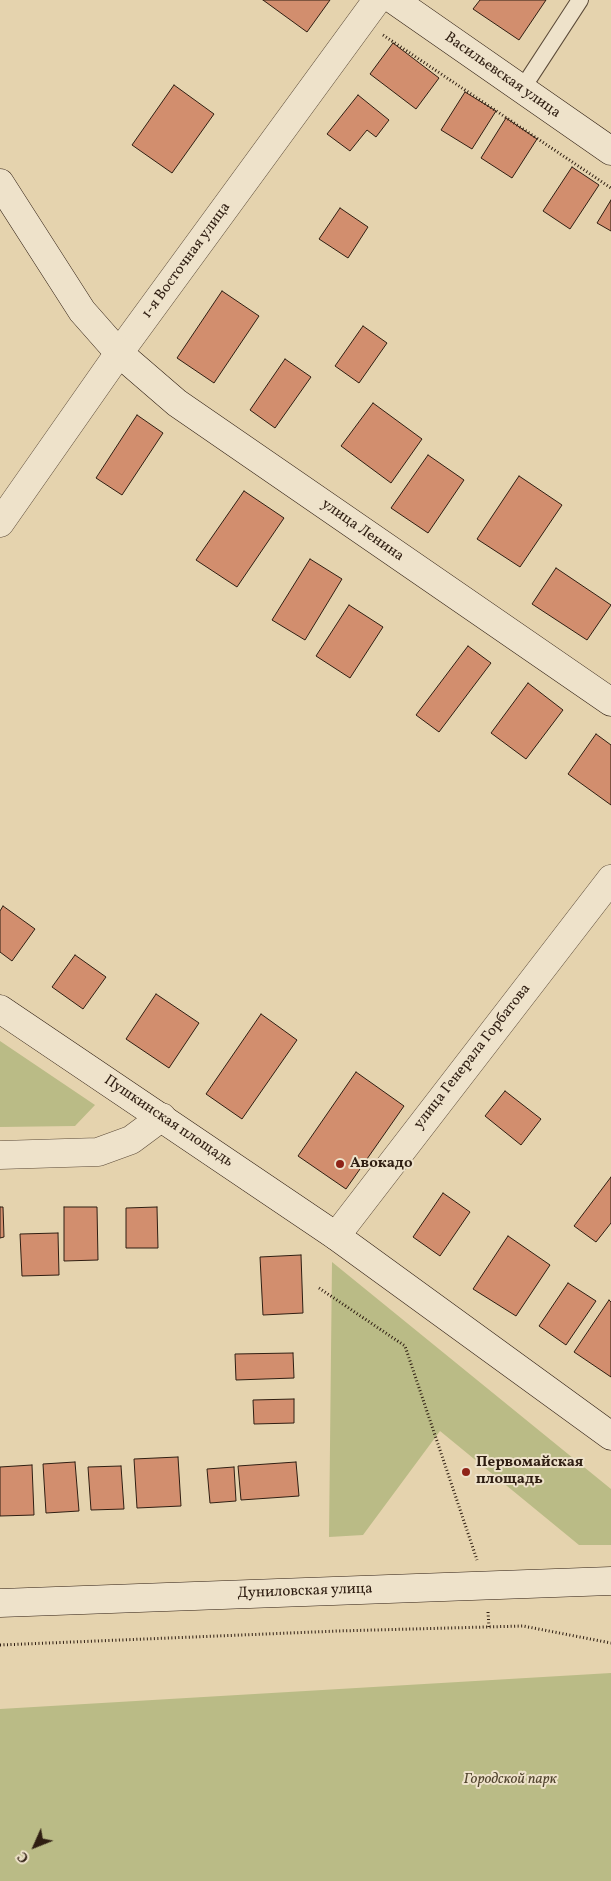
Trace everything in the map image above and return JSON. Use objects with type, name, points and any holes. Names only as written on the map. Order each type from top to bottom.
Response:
[{"type":"main road","name":"Васильевская улица","points":[[394,0],[611,151]]},
{"type":"main road","name":"1-я Восточная улица","points":[[0,523],[119,353],[369,10]]},
{"type":"main road","name":"улица Ленина","points":[[0,183],[82,311],[119,353],[177,403],[611,702]]},
{"type":"main road","name":"улица Генерала Горбатова","points":[[336,1236],[611,879]]},
{"type":"main road","name":"Пушкинская площадь","points":[[0,1009],[336,1236]]},
{"type":"main road","points":[[0,1155],[98,1152],[131,1140],[162,1117]]},
{"type":"main road","points":[[336,1236],[611,1436]]},
{"type":"main road","name":"Дуниловская улица","points":[[0,1603],[611,1581]]},
{"type":"lane","points":[[522,89],[580,0]]},
{"type":"path","points":[[369,10],[611,188]]},
{"type":"path","points":[[319,1288],[405,1346],[485,1586],[489,1626]]},
{"type":"path","points":[[0,1644],[489,1626],[523,1626],[611,1643]]},
{"type":"green space","points":[[0,1041],[95,1105],[75,1126],[0,1127]]},
{"type":"green space","points":[[332,1262],[611,1489],[611,1545],[579,1545],[440,1431],[363,1535],[329,1537]]},
{"type":"green space","name":"Городской парк","points":[[611,1673],[611,1881],[0,1881],[0,1709]]},
{"type":"building","points":[[263,0],[330,0],[307,32]]},
{"type":"building","points":[[480,0],[546,0],[519,40],[473,9]]},
{"type":"building","points":[[393,43],[439,78],[416,109],[370,74]]},
{"type":"building","points":[[174,85],[214,114],[172,173],[132,145]]},
{"type":"building","points":[[465,92],[496,111],[472,149],[441,130]]},
{"type":"building","points":[[358,95],[389,120],[376,137],[367,130],[350,151],[327,134]]},
{"type":"building","points":[[506,118],[537,139],[512,178],[481,158]]},
{"type":"building","points":[[572,167],[599,185],[570,229],[543,211]]},
{"type":"building","points":[[611,200],[611,231],[597,223]]},
{"type":"building","points":[[340,208],[368,227],[348,258],[319,239]]},
{"type":"building","points":[[222,291],[259,316],[214,383],[177,358]]},
{"type":"building","points":[[363,326],[387,343],[359,383],[335,366]]},
{"type":"building","points":[[285,359],[311,377],[275,428],[250,410]]},
{"type":"building","points":[[373,403],[422,439],[391,483],[341,446]]},
{"type":"building","points":[[137,415],[163,433],[122,495],[96,478]]},
{"type":"building","points":[[428,455],[464,480],[428,533],[391,508]]},
{"type":"building","points":[[519,476],[562,505],[520,567],[477,539]]},
{"type":"building","points":[[244,491],[284,518],[237,587],[196,560]]},
{"type":"building","points":[[310,559],[342,579],[305,640],[272,620]]},
{"type":"building","points":[[556,568],[611,605],[587,640],[532,604]]},
{"type":"building","points":[[349,605],[383,627],[350,678],[316,656]]},
{"type":"building","points":[[468,646],[491,663],[439,732],[416,715]]},
{"type":"building","points":[[528,683],[563,710],[526,759],[491,733]]},
{"type":"building","points":[[596,734],[611,745],[611,805],[568,774]]},
{"type":"building","points":[[3,906],[35,929],[12,961],[0,952],[0,911]]},
{"type":"building","points":[[75,955],[106,977],[83,1009],[52,987]]},
{"type":"building","points":[[156,994],[199,1023],[169,1068],[126,1039]]},
{"type":"building","points":[[261,1014],[297,1040],[242,1119],[206,1094]]},
{"type":"building","points":[[356,1072],[404,1106],[346,1189],[298,1156]]},
{"type":"building","points":[[505,1091],[541,1119],[521,1145],[485,1116]]},
{"type":"building","points":[[611,1177],[611,1223],[596,1242],[574,1226]]},
{"type":"building","points":[[443,1193],[470,1212],[440,1256],[413,1237]]},
{"type":"building","points":[[0,1207],[3,1207],[4,1237],[0,1238]]},
{"type":"building","points":[[64,1207],[97,1207],[98,1260],[64,1261]]},
{"type":"building","points":[[157,1207],[158,1248],[126,1248],[126,1208]]},
{"type":"building","points":[[58,1233],[59,1275],[22,1276],[20,1234]]},
{"type":"building","points":[[508,1236],[550,1265],[516,1316],[473,1289]]},
{"type":"building","points":[[301,1255],[303,1313],[263,1315],[260,1257]]},
{"type":"building","points":[[568,1283],[596,1301],[566,1345],[539,1326]]},
{"type":"building","points":[[609,1300],[611,1302],[611,1377],[574,1352]]},
{"type":"building","points":[[293,1353],[294,1378],[236,1380],[235,1354]]},
{"type":"building","points":[[294,1399],[294,1423],[254,1424],[253,1400]]},
{"type":"building","points":[[178,1457],[181,1506],[137,1508],[134,1459]]},
{"type":"building","points":[[75,1462],[79,1511],[46,1513],[43,1464]]},
{"type":"building","points":[[296,1462],[299,1496],[241,1500],[238,1466]]},
{"type":"building","points":[[32,1465],[34,1515],[0,1516],[0,1467]]},
{"type":"building","points":[[121,1466],[124,1509],[91,1510],[88,1467]]},
{"type":"building","points":[[234,1467],[236,1501],[210,1503],[207,1469]]},
{"type":"place","name":"Авокадо","points":[[340,1164]]},
{"type":"place","name":"Первомайская площадь","points":[[466,1472]]}]
